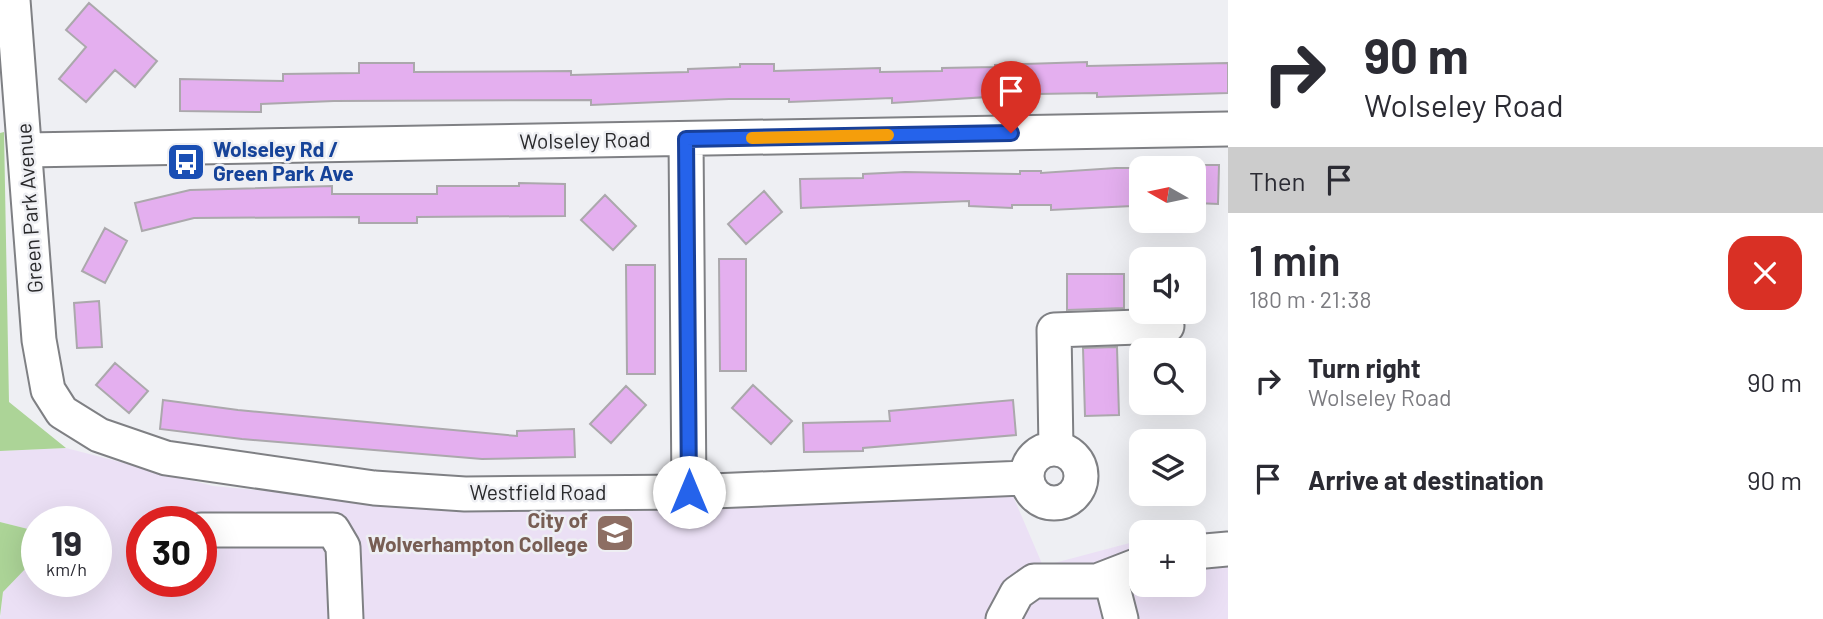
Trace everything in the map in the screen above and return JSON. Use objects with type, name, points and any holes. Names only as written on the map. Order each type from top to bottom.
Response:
[{"type":"street","name":"Green Park Avenue","points":[[13,0],[39,340],[48,390],[62,412]]},
{"type":"street","name":"Wolseley Road","points":[[26,150],[1228,129]]},
{"type":"street","points":[[686,139],[689,492]]},
{"type":"street","points":[[1056,449],[1054,330],[1167,326]]},
{"type":"street","name":"Westfield Road","points":[[62,412],[99,435],[166,458],[374,488],[465,494],[689,492],[1026,478]]},
{"type":"street","points":[[1056,449],[1072,456],[1081,471],[1081,480],[1072,496],[1065,501],[1048,503],[1033,494],[1026,478],[1027,468],[1038,453],[1056,449]]},
{"type":"street","points":[[217,530],[333,530],[344,547],[346,619]]},
{"type":"street","points":[[1206,551],[1228,549]]},
{"type":"street","points":[[1003,619],[1017,593],[1034,581],[1097,581],[1129,569]]},
{"type":"street","points":[[1111,576],[1121,619]]},
{"type":"shaded area","name":"City of Wolverhampton College","points":[[66,448],[213,486],[432,506],[592,506],[1013,496],[1043,566],[1129,543],[1129,597],[1206,597],[1206,532],[1228,534],[1228,619],[0,619],[3,592],[21,573],[21,597],[112,597],[112,506],[21,506],[21,527],[0,522],[0,451]]},
{"type":"green space","points":[[4,132],[9,402],[66,448],[0,451],[0,133]]},
{"type":"green space","points":[[0,522],[21,527],[21,573],[3,592],[0,616]]},
{"type":"building","points":[[89,3],[157,61],[135,87],[115,70],[86,102],[59,79],[86,47],[66,30]]},
{"type":"building","points":[[1087,62],[1087,66],[1228,63],[1228,93],[1097,97],[1097,93],[1036,94],[892,103],[892,98],[789,102],[789,99],[729,99],[591,105],[591,100],[334,101],[261,104],[261,112],[180,111],[180,79],[283,81],[283,74],[359,73],[359,63],[414,63],[414,72],[571,71],[571,75],[688,72],[688,69],[740,67],[740,64],[774,64],[774,71],[880,68],[880,72]]},
{"type":"building","points":[[1206,165],[1219,165],[1218,204],[1206,203]]},
{"type":"building","points":[[1129,168],[1129,206],[1051,210],[1051,205],[1012,205],[1012,208],[969,206],[969,201],[801,208],[800,179],[863,178],[863,174],[905,172],[1041,173]]},
{"type":"building","points":[[519,183],[565,184],[565,216],[417,217],[417,223],[359,223],[359,217],[194,218],[142,231],[135,203],[190,190],[332,186],[332,194],[437,194],[437,186],[519,186]]},
{"type":"building","points":[[764,191],[782,212],[746,244],[728,224]]},
{"type":"building","points":[[605,195],[636,226],[613,250],[581,220]]},
{"type":"building","points":[[105,228],[127,241],[105,283],[82,271]]},
{"type":"building","points":[[719,259],[746,259],[746,371],[720,371]]},
{"type":"building","points":[[626,265],[655,265],[655,374],[627,374]]},
{"type":"building","points":[[1067,274],[1124,274],[1124,308],[1067,310]]},
{"type":"building","points":[[99,301],[102,347],[77,348],[74,303]]},
{"type":"building","points":[[1117,347],[1119,415],[1085,416],[1083,348]]},
{"type":"building","points":[[115,363],[148,391],[129,413],[96,385]]},
{"type":"building","points":[[753,385],[792,421],[771,444],[732,408]]},
{"type":"building","points":[[626,386],[646,405],[611,443],[590,424]]},
{"type":"building","points":[[163,400],[238,410],[517,436],[517,431],[574,429],[575,457],[482,459],[242,439],[160,429]]},
{"type":"building","points":[[1013,400],[1016,435],[863,448],[863,451],[804,452],[803,423],[890,421],[889,411]]},
{"type":"slow traffic","points":[[752,138],[888,135]]},
{"type":"place","name":"Wolseley Rd / Green Park Ave","points":[[186,162]]},
{"type":"place","name":"City of Wolverhampton College","points":[[615,533]]},
{"type":"route","points":[[689,492],[686,139],[1011,133]]}]
